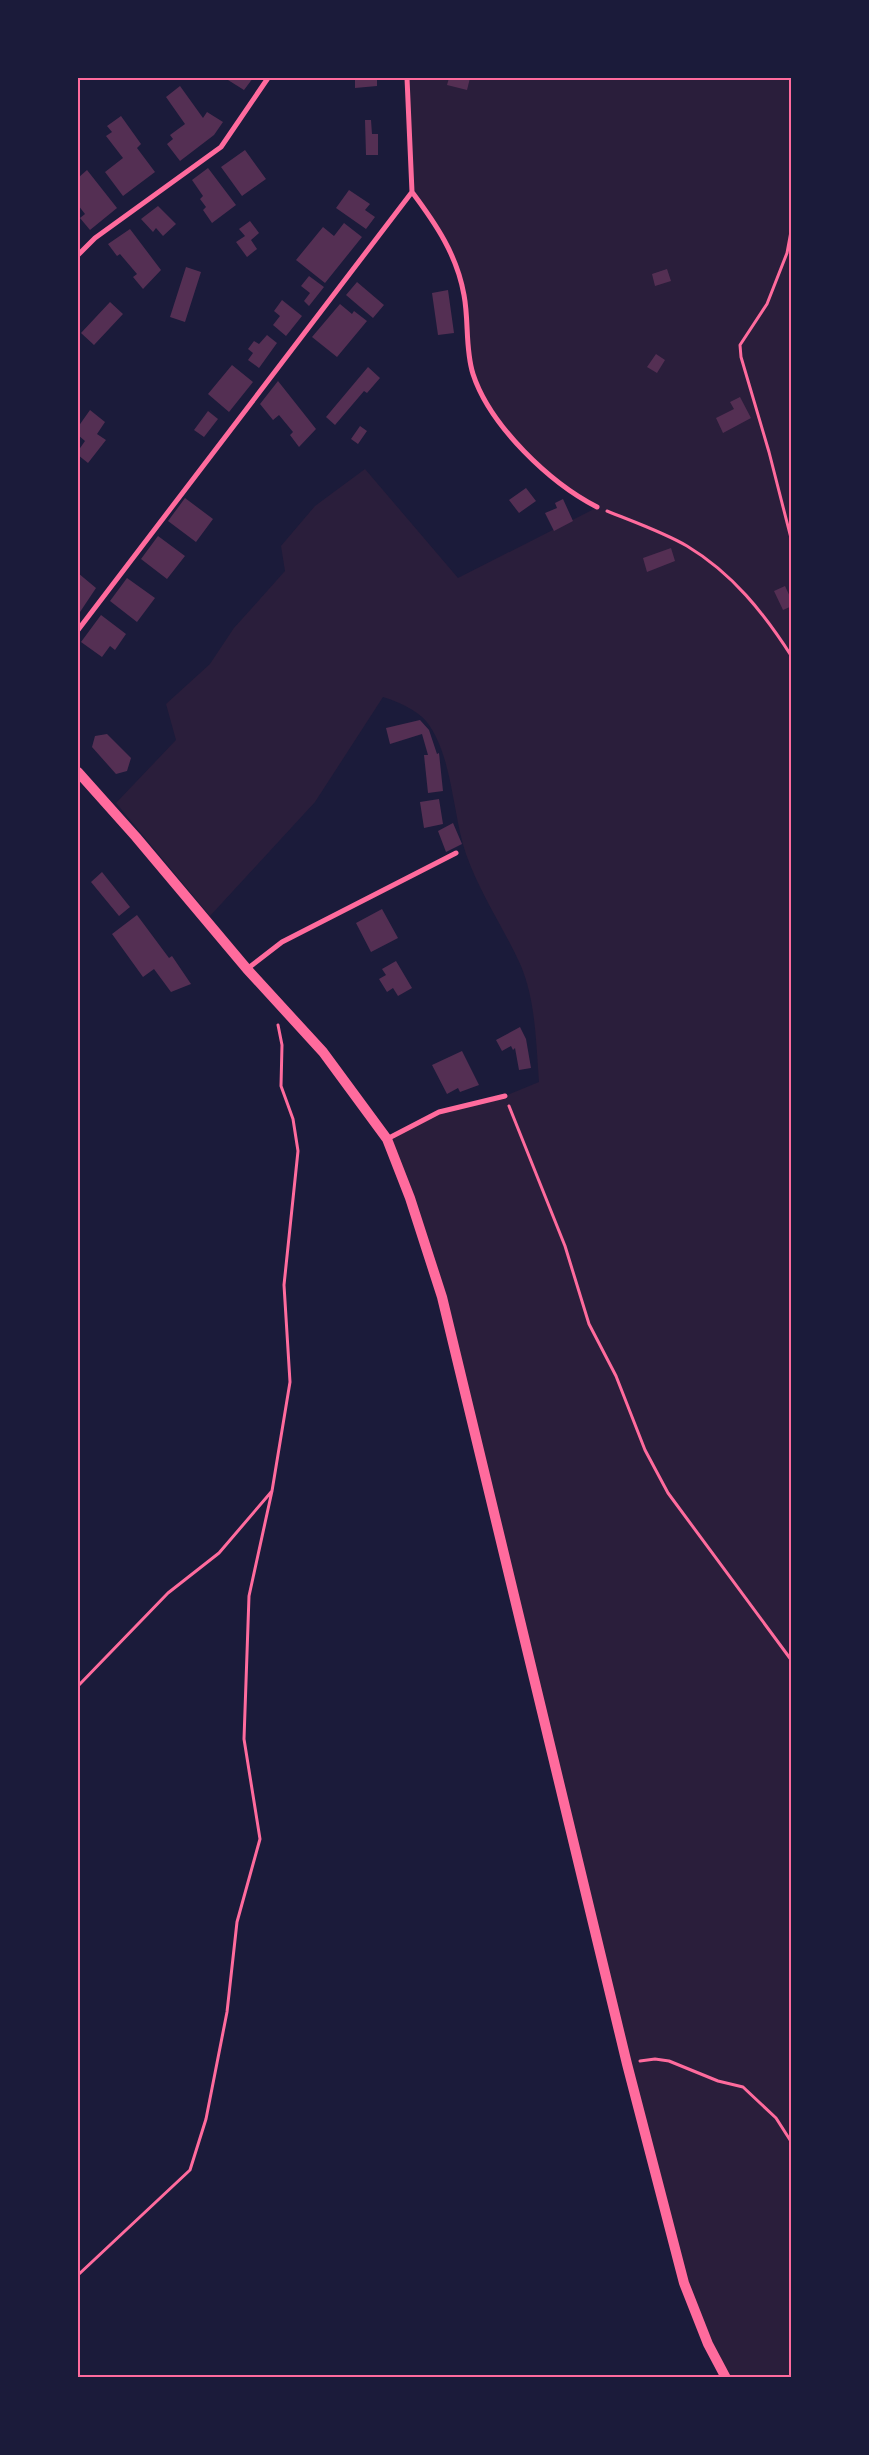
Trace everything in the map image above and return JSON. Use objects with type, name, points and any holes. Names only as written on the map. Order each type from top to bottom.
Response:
[{"type":"main road","points":[[78,772],[136,837],[274,1000],[323,1052],[387,1139],[410,1198],[442,1297],[628,2064],[684,2283],[708,2344],[726,2378]]},
{"type":"street","points":[[78,255],[95,238],[221,147],[268,78]]},
{"type":"street","points":[[408,78],[412,192],[442,234],[456,262],[464,296],[466,332],[473,373],[488,409],[519,446],[577,497],[597,508]]},
{"type":"street","points":[[78,630],[412,192]]},
{"type":"street","points":[[247,969],[282,942],[456,853]]},
{"type":"street","points":[[387,1139],[439,1112],[505,1096]]},
{"type":"path","points":[[792,226],[787,253],[767,304],[740,345],[741,356],[769,452],[792,542]]},
{"type":"path","points":[[597,508],[680,542],[715,566],[749,596],[792,657]]},
{"type":"path","points":[[78,2275],[190,2170],[206,2119],[227,2012],[237,1922],[260,1839],[244,1739],[249,1596],[272,1491],[290,1382],[284,1285],[298,1152],[293,1119],[281,1086],[282,1045],[274,1000]]},
{"type":"path","points":[[505,1096],[564,1246],[589,1324],[616,1376],[645,1450],[668,1494],[792,1661]]},
{"type":"path","points":[[78,1686],[168,1593],[219,1553],[272,1491]]},
{"type":"path","points":[[628,2064],[655,2058],[670,2061],[718,2081],[743,2087],[776,2118],[792,2143]]},
{"type":"shaded area","points":[[407,78],[791,78],[791,2377],[726,2377],[684,2283],[442,1297],[387,1139],[439,1112],[505,1096],[539,1082],[534,1023],[526,980],[521,966],[478,883],[466,854],[442,750],[435,735],[422,717],[406,706],[383,697],[315,802],[210,916],[116,803],[176,740],[166,704],[210,664],[234,628],[285,571],[281,546],[315,506],[365,469],[458,578],[596,508],[577,497],[519,446],[488,409],[473,373],[464,296],[456,262],[412,192]]},
{"type":"building","points":[[229,78],[253,78],[244,90],[228,80]]},
{"type":"building","points":[[355,78],[377,78],[377,86],[355,88]]},
{"type":"building","points":[[449,78],[470,78],[467,90],[447,85]]},
{"type":"building","points":[[180,86],[203,118],[207,112],[223,122],[214,135],[180,161],[167,144],[173,139],[170,135],[185,124],[166,97]]},
{"type":"building","points":[[121,116],[141,144],[137,148],[155,172],[123,196],[105,172],[123,158],[106,136],[112,132],[107,126]]},
{"type":"building","points":[[365,120],[371,120],[372,134],[378,134],[378,155],[366,155]]},
{"type":"building","points":[[245,150],[266,179],[242,196],[221,167]]},
{"type":"building","points":[[208,168],[236,205],[212,223],[203,210],[206,207],[200,199],[203,196],[192,180]]},
{"type":"building","points":[[87,170],[117,208],[90,230],[80,218],[85,214],[78,205],[78,178]]},
{"type":"building","points":[[349,190],[370,204],[365,210],[375,217],[366,229],[336,208]]},
{"type":"building","points":[[158,206],[176,224],[163,236],[156,228],[153,232],[141,219]]},
{"type":"building","points":[[250,221],[259,233],[251,240],[257,249],[247,257],[236,242],[245,236],[239,229]]},
{"type":"building","points":[[344,223],[362,237],[325,283],[296,260],[323,227],[334,236]]},
{"type":"building","points":[[130,229],[161,270],[143,289],[133,277],[137,274],[120,254],[117,256],[108,244]]},
{"type":"building","points":[[186,267],[201,272],[185,322],[170,317]]},
{"type":"building","points":[[667,269],[671,281],[655,286],[652,274]]},
{"type":"building","points":[[309,276],[324,287],[309,306],[304,301],[310,293],[301,286]]},
{"type":"building","points":[[357,282],[384,305],[373,318],[346,295]]},
{"type":"building","points":[[448,290],[454,333],[438,335],[432,293]]},
{"type":"building","points":[[282,300],[302,316],[286,336],[273,325],[280,316],[274,311]]},
{"type":"building","points":[[110,302],[123,314],[94,345],[81,333]]},
{"type":"building","points":[[340,304],[352,314],[354,311],[367,321],[337,357],[312,337]]},
{"type":"building","points":[[267,335],[277,343],[259,368],[248,360],[253,353],[248,349],[254,341],[259,344]]},
{"type":"building","points":[[656,354],[665,360],[657,373],[647,367]]},
{"type":"building","points":[[232,365],[253,382],[229,412],[208,394]]},
{"type":"building","points":[[368,367],[380,378],[367,393],[364,391],[335,425],[326,417]]},
{"type":"building","points":[[278,381],[316,429],[299,447],[290,435],[293,432],[279,415],[273,420],[260,404]]},
{"type":"building","points":[[740,397],[751,418],[723,433],[716,418],[734,409],[730,402]]},
{"type":"building","points":[[90,410],[105,422],[97,434],[106,440],[88,463],[78,455],[78,451],[85,441],[78,435],[78,427]]},
{"type":"building","points":[[208,411],[218,419],[204,437],[194,430]]},
{"type":"building","points":[[360,426],[367,431],[358,444],[351,439]]},
{"type":"building","points":[[526,488],[536,501],[519,513],[509,500]]},
{"type":"building","points":[[185,498],[213,519],[196,542],[168,521]]},
{"type":"building","points":[[563,499],[573,521],[554,531],[545,513],[557,508],[555,503]]},
{"type":"building","points":[[158,536],[185,556],[167,579],[141,559]]},
{"type":"building","points":[[671,548],[675,561],[647,572],[643,558]]},
{"type":"building","points":[[78,573],[96,588],[78,615]]},
{"type":"building","points":[[127,578],[155,598],[137,622],[110,601]]},
{"type":"building","points":[[785,586],[792,601],[792,606],[783,610],[774,591]]},
{"type":"building","points":[[101,615],[126,634],[115,650],[110,646],[102,657],[81,642]]},
{"type":"building","points":[[420,720],[429,730],[437,754],[439,753],[443,791],[428,793],[424,755],[428,755],[422,734],[390,744],[386,728]]},
{"type":"building","points":[[107,734],[131,758],[127,771],[116,774],[92,747],[95,736]]},
{"type":"building","points":[[439,799],[443,824],[424,828],[420,802]]},
{"type":"building","points":[[453,823],[462,844],[446,852],[438,831]]},
{"type":"building","points":[[102,872],[130,907],[119,916],[91,882]]},
{"type":"building","points":[[382,909],[398,938],[371,952],[356,923]]},
{"type":"building","points":[[137,915],[169,958],[172,956],[191,984],[171,992],[154,969],[143,977],[112,934]]},
{"type":"building","points":[[396,961],[412,988],[398,996],[393,988],[387,992],[379,979],[386,975],[382,969]]},
{"type":"building","points":[[520,1027],[526,1039],[531,1068],[519,1070],[515,1048],[513,1050],[511,1046],[502,1051],[496,1040]]},
{"type":"building","points":[[462,1051],[479,1085],[460,1092],[458,1088],[447,1094],[432,1065]]}]
